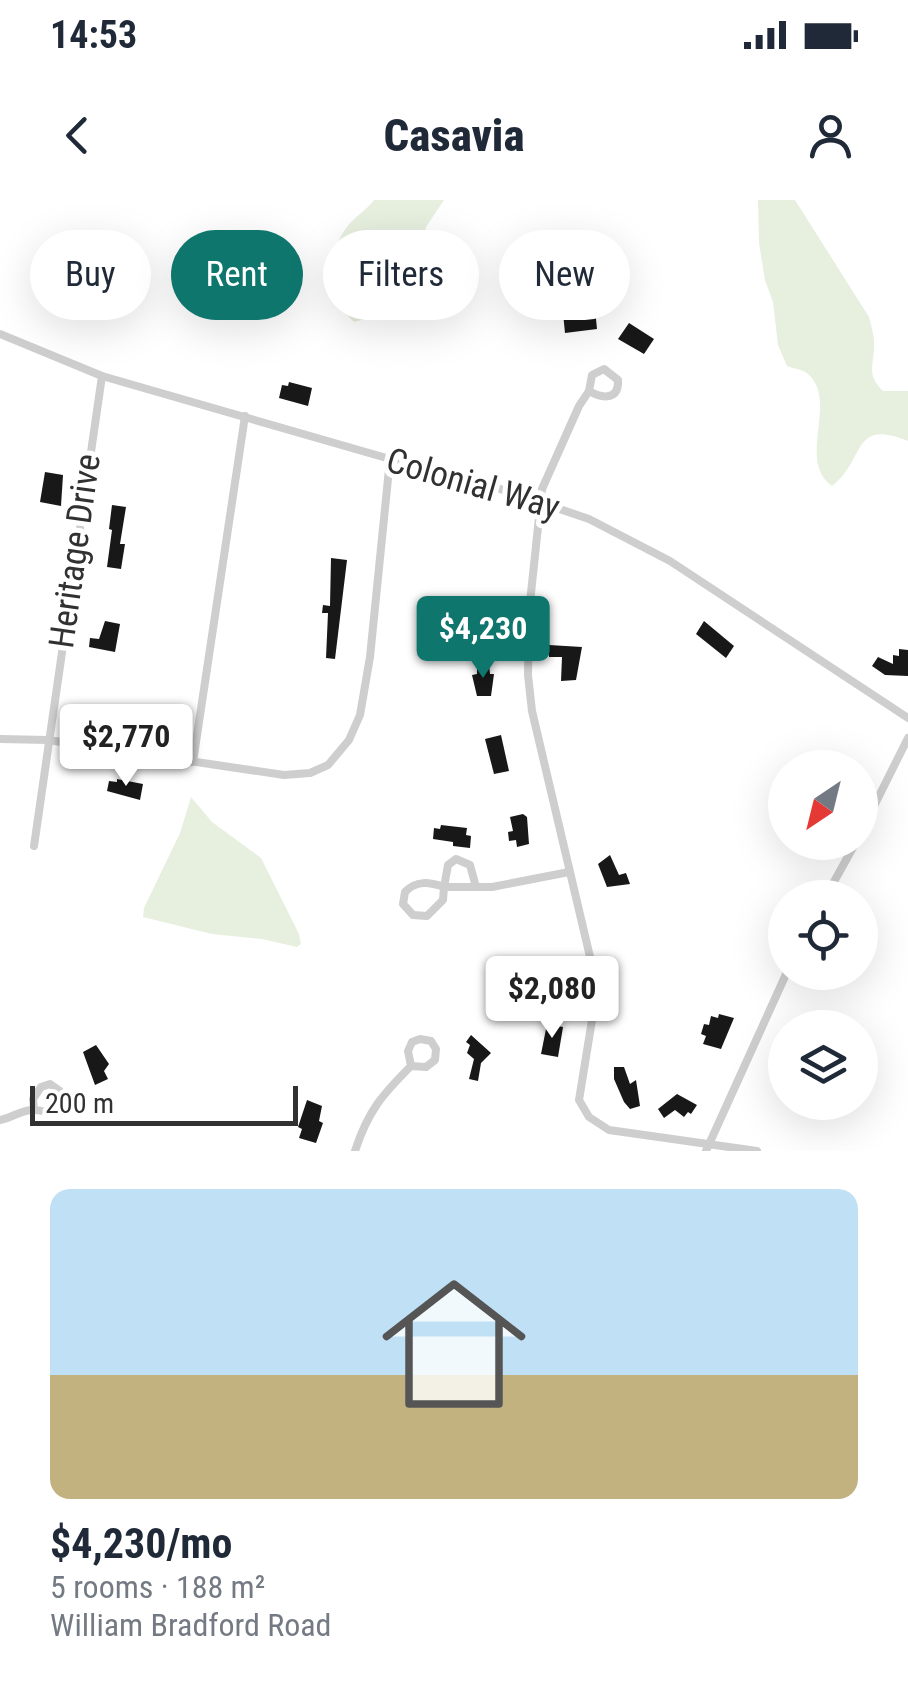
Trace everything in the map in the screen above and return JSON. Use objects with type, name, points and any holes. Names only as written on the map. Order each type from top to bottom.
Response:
[{"type":"street","name":"Colonial Way","points":[[0,334],[102,376],[459,476],[598,523],[670,561],[908,718]]},
{"type":"street","name":"Heritage Drive","points":[[34,846],[102,376]]},
{"type":"street","points":[[590,391],[579,406],[542,489],[530,594],[528,675],[532,711],[586,930],[594,996],[580,1087],[581,1104],[593,1120],[610,1130],[757,1151]]},
{"type":"street","points":[[193,762],[245,416]]},
{"type":"street","points":[[0,739],[48,740],[284,775],[304,775],[328,764],[349,740],[362,708],[390,459]]},
{"type":"street","points":[[878,798],[908,738]]},
{"type":"street","points":[[476,887],[472,868],[458,859],[448,865],[444,886],[442,900],[430,915],[418,916],[404,907],[404,895],[412,886],[432,883],[444,886],[476,887],[569,872]]},
{"type":"street","points":[[708,1147],[779,990]]},
{"type":"street","points":[[354,1151],[372,1108],[411,1066]]},
{"type":"street","points":[[0,1120],[34,1109],[48,1114],[58,1110],[63,1101],[60,1091],[50,1084],[41,1087],[33,1098],[34,1109]]},
{"type":"green space","points":[[374,200],[444,200],[425,230],[346,228]]},
{"type":"green space","points":[[758,200],[795,200],[869,317],[874,339],[874,379],[883,391],[908,391],[908,441],[890,435],[868,438],[832,486],[817,462],[820,399],[816,386],[806,372],[787,366],[778,345],[759,243]]},
{"type":"green space","points":[[191,797],[212,822],[261,858],[299,934],[301,944],[297,947],[212,934],[143,917],[180,833]]},
{"type":"building","points":[[564,320],[596,320],[597,329],[565,333]]},
{"type":"building","points":[[629,323],[654,339],[644,354],[618,339]]},
{"type":"building","points":[[289,382],[312,388],[308,406],[279,398],[282,385],[288,386]]},
{"type":"building","points":[[45,472],[63,475],[61,506],[40,502]]},
{"type":"building","points":[[112,505],[126,507],[120,544],[125,544],[121,569],[107,567]]},
{"type":"building","points":[[331,558],[347,560],[335,659],[326,658],[328,613],[322,613],[323,605],[330,606]]},
{"type":"building","points":[[105,621],[120,624],[115,652],[89,647],[90,638],[99,639]]},
{"type":"building","points":[[704,621],[734,646],[726,658],[696,634]]},
{"type":"building","points":[[549,645],[582,647],[576,680],[561,681],[562,657],[549,657]]},
{"type":"building","points":[[899,649],[908,650],[908,676],[885,675],[872,666],[878,657],[893,664],[893,655],[899,656]]},
{"type":"building","points":[[489,664],[490,674],[494,674],[491,696],[477,696],[472,675],[477,674],[477,665]]},
{"type":"building","points":[[501,735],[509,771],[494,774],[485,739]]},
{"type":"building","points":[[109,781],[143,784],[140,800],[107,791]]},
{"type":"building","points":[[510,817],[527,817],[529,844],[517,847],[516,840],[509,841],[508,832],[513,831]]},
{"type":"building","points":[[441,825],[467,828],[470,848],[433,839],[434,828],[440,829]]},
{"type":"building","points":[[610,855],[619,875],[626,873],[630,884],[607,887],[598,864]]},
{"type":"building","points":[[719,1014],[734,1018],[721,1049],[703,1044],[706,1036],[701,1034],[711,1016],[718,1018]]},
{"type":"building","points":[[547,1024],[563,1027],[558,1057],[541,1054]]},
{"type":"building","points":[[471,1035],[491,1053],[481,1063],[478,1081],[469,1079],[474,1059],[467,1053],[470,1045],[466,1042]]},
{"type":"building","points":[[96,1045],[109,1064],[104,1071],[108,1079],[95,1085],[83,1052]]},
{"type":"building","points":[[614,1067],[624,1067],[630,1084],[636,1080],[640,1106],[630,1109],[624,1102],[614,1079]]},
{"type":"building","points":[[677,1094],[697,1105],[684,1117],[675,1110],[664,1118],[658,1109]]},
{"type":"building","points":[[307,1100],[322,1106],[319,1121],[323,1123],[316,1143],[299,1138],[302,1129],[298,1127]]}]
